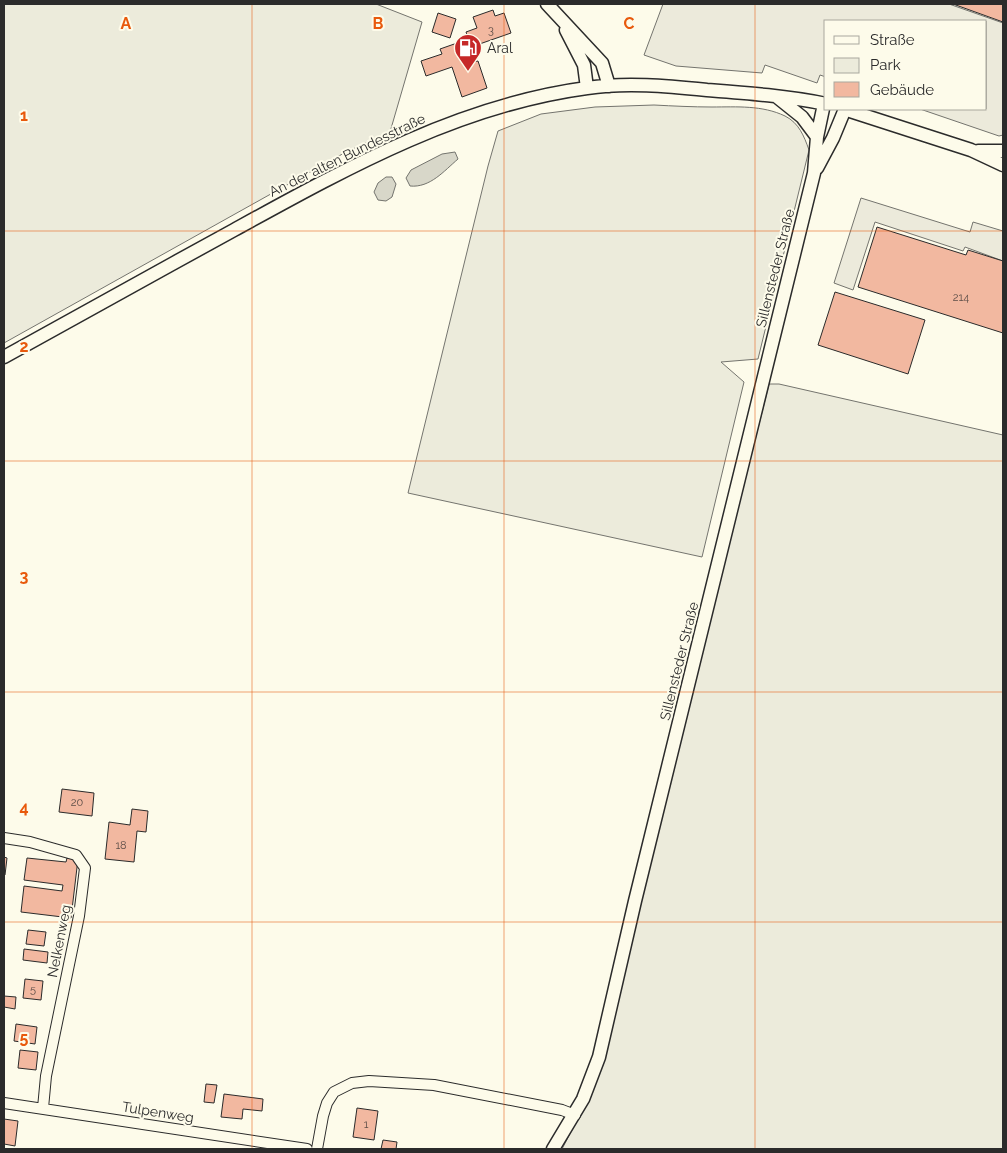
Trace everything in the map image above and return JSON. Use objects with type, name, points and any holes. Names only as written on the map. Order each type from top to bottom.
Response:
[{"type":"street","points":[[551,8],[602,63],[609,86]]},
{"type":"street","points":[[551,8],[584,65],[587,88]]},
{"type":"street","name":"An der alten Bundesstraße","points":[[4,357],[323,180],[442,126],[475,115],[537,97],[609,86],[673,87],[776,96],[824,104]]},
{"type":"street","points":[[776,96],[802,118],[817,137]]},
{"type":"street","name":"Sillensteder Straße","points":[[554,1149],[583,1099],[599,1057],[635,901],[814,173],[817,137],[824,108]]},
{"type":"street","name":"Sillensteder Straße","points":[[814,173],[833,138],[844,110]]},
{"type":"street","points":[[847,110],[971,150],[1003,166]]},
{"type":"street","points":[[971,150],[1003,151]]},
{"type":"street","name":"Nelkenweg","points":[[4,838],[30,842],[76,855],[85,868],[79,916],[46,1076],[42,1108]]},
{"type":"street","points":[[317,1149],[323,1116],[328,1103],[334,1092],[352,1083],[369,1081],[434,1085],[562,1110],[575,1115]]},
{"type":"street","name":"Tulpenweg","points":[[4,1103],[307,1149]]},
{"type":"green space","points":[[4,4],[376,4],[422,22],[390,132],[346,152],[4,343]]},
{"type":"green space","points":[[654,105],[749,107],[776,112],[794,122],[803,135],[809,150],[758,359],[721,362],[744,382],[702,557],[408,493],[498,131],[541,114],[595,107]]},
{"type":"green space","points":[[769,384],[779,384],[1003,435],[1003,1149],[562,1149],[586,1103],[640,900]]},
{"type":"shaded area","points":[[663,4],[949,4],[1003,23],[1003,135],[999,136],[923,110],[987,110],[987,20],[824,20],[824,76],[820,75],[817,83],[765,65],[762,73],[676,66],[644,55]]},
{"type":"shaded area","points":[[455,152],[458,159],[436,178],[424,184],[410,186],[406,178],[411,170],[442,154]]},
{"type":"shaded area","points":[[386,177],[392,177],[396,184],[392,197],[386,201],[378,200],[374,192],[378,183]]},
{"type":"shaded area","points":[[861,198],[970,232],[973,222],[1003,231],[1003,261],[965,247],[963,251],[875,222],[853,290],[834,283]]},
{"type":"building","points":[[953,4],[1003,4],[1003,22]]},
{"type":"building","points":[[493,10],[495,16],[504,13],[511,33],[471,47],[466,32],[477,28],[473,17]]},
{"type":"building","points":[[438,13],[456,19],[450,38],[432,32]]},
{"type":"building","name":"Aral","points":[[460,42],[465,57],[470,55],[473,62],[478,61],[487,88],[462,97],[452,67],[426,76],[421,61],[442,54],[440,49]]},
{"type":"building","points":[[877,227],[966,255],[968,250],[1003,261],[1003,333],[858,287]]},
{"type":"building","points":[[835,292],[925,320],[908,374],[818,345]]},
{"type":"building","points":[[62,789],[94,793],[92,816],[59,812]]},
{"type":"building","points":[[132,809],[148,811],[146,832],[137,831],[134,862],[105,859],[109,822],[130,825]]},
{"type":"building","points":[[4,857],[7,858],[5,875],[4,875]]},
{"type":"building","points":[[27,858],[66,862],[67,858],[78,859],[71,918],[21,912],[24,886],[62,891],[63,885],[24,880]]},
{"type":"building","points":[[28,930],[46,932],[44,946],[26,944]]},
{"type":"building","points":[[24,949],[48,952],[47,963],[23,960]]},
{"type":"building","points":[[25,979],[43,981],[41,1000],[23,998]]},
{"type":"building","points":[[4,996],[16,997],[15,1009],[4,1007]]},
{"type":"building","points":[[16,1024],[37,1027],[35,1044],[14,1041]]},
{"type":"building","points":[[20,1050],[38,1052],[36,1070],[18,1068]]},
{"type":"building","points":[[206,1084],[217,1085],[214,1103],[204,1102]]},
{"type":"building","points":[[224,1094],[263,1099],[262,1111],[243,1109],[242,1119],[221,1117]]},
{"type":"building","points":[[357,1108],[378,1111],[374,1140],[353,1137]]},
{"type":"building","points":[[4,1119],[18,1121],[15,1146],[4,1144]]},
{"type":"building","points":[[383,1140],[397,1142],[396,1149],[381,1149]]},
{"type":"place","name":"Aral","points":[[468,72]]}]
